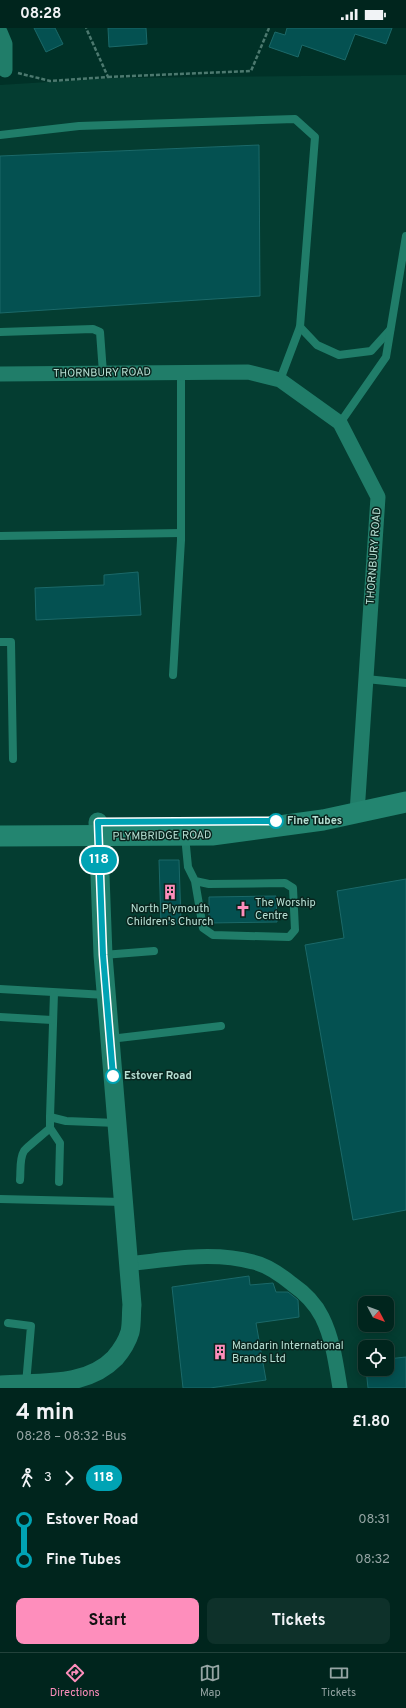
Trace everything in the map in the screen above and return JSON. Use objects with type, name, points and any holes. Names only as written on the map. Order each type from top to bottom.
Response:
[{"type":"main road","name":"PLYMBRIDGE ROAD","points":[[0,823],[186,836],[212,836],[324,820],[406,802]]},
{"type":"main road","name":"PLYMBRIDGE ROAD","points":[[0,836],[98,829],[324,820]]},
{"type":"street","points":[[0,32],[5,44],[5,70]]},
{"type":"street","name":"THORNBURY ROAD","points":[[0,374],[248,372],[280,380],[340,422],[378,497],[357,813]]},
{"type":"street","points":[[0,1385],[80,1382],[106,1369],[121,1351],[130,1333],[132,1305],[103,955],[98,829]]},
{"type":"street","points":[[129,1264],[192,1257],[226,1257],[254,1262],[280,1274],[311,1299],[322,1317],[336,1360],[340,1388]]},
{"type":"lane","points":[[0,135],[79,126],[295,120],[315,137],[300,327],[280,380]]},
{"type":"lane","points":[[340,422],[386,357],[406,236]]},
{"type":"lane","points":[[300,327],[317,345],[339,355],[371,351],[390,330]]},
{"type":"lane","points":[[0,332],[93,329],[100,332],[103,373]]},
{"type":"lane","points":[[173,675],[181,533],[181,372]]},
{"type":"lane","points":[[0,536],[181,533]]},
{"type":"lane","points":[[0,642],[11,642],[13,759]]},
{"type":"lane","points":[[366,679],[406,683]]},
{"type":"lane","points":[[186,836],[188,867],[195,881],[203,928],[213,935],[289,937],[295,930],[293,888],[285,883],[209,884],[195,881]]},
{"type":"lane","points":[[103,955],[154,951]]},
{"type":"lane","points":[[0,989],[106,995]]},
{"type":"lane","points":[[54,993],[50,1128],[60,1143],[59,1182]]},
{"type":"lane","points":[[0,1017],[52,1020]]},
{"type":"lane","points":[[110,1039],[221,1026]]},
{"type":"lane","points":[[50,1116],[66,1121],[117,1123]]},
{"type":"lane","points":[[20,1180],[24,1150],[50,1128]]},
{"type":"lane","points":[[0,1199],[124,1202]]},
{"type":"lane","points":[[8,1323],[32,1326],[26,1384]]},
{"type":"path","points":[[86,28],[108,77]]},
{"type":"path","points":[[5,70],[50,81],[251,71],[269,28]]},
{"type":"shaded area","points":[[406,75],[406,1388],[0,1388],[0,85],[111,78]]},
{"type":"building","points":[[34,28],[55,28],[63,44],[46,52]]},
{"type":"building","points":[[108,28],[146,28],[147,44],[109,47]]},
{"type":"building","points":[[287,28],[392,28],[386,44],[355,34],[345,60],[302,45],[298,57],[269,47],[275,32],[285,35]]},
{"type":"building","points":[[259,145],[260,296],[0,313],[0,156]]},
{"type":"building","points":[[138,572],[141,615],[36,620],[35,588],[104,585],[104,575]]},
{"type":"building","name":"North Plymouth Children's Church","points":[[159,860],[179,860],[181,923],[161,924]]},
{"type":"building","points":[[406,879],[406,1210],[353,1220],[305,945],[344,938],[337,891]]},
{"type":"building","name":"The Worship Centre","points":[[276,896],[277,922],[209,923],[209,897]]},
{"type":"building","name":"Mandarin International Brands Ltd","points":[[249,1276],[250,1285],[273,1283],[276,1292],[288,1292],[298,1300],[299,1317],[256,1323],[266,1380],[210,1388],[183,1388],[172,1287]]},
{"type":"building","points":[[406,1357],[406,1388],[368,1388],[367,1376],[394,1376],[394,1358]]},
{"type":"bus line","name":"118","points":[[113,1076],[103,955],[98,822],[276,821]]},
{"type":"place","name":"Fine Tubes","points":[[276,821]]},
{"type":"place","name":"North Plymouth Children's Church","points":[[170,892]]},
{"type":"place","name":"The Worship Centre","points":[[243,909]]},
{"type":"place","name":"Estover Road","points":[[113,1076]]},
{"type":"place","name":"Mandarin International Brands Ltd","points":[[220,1352]]}]
